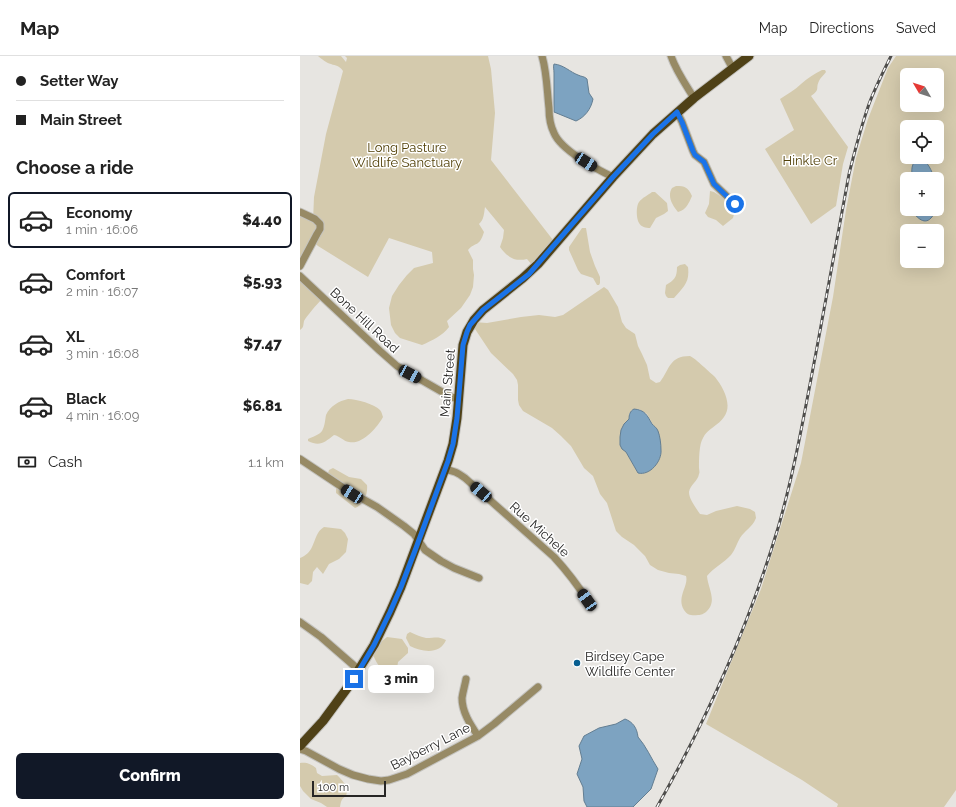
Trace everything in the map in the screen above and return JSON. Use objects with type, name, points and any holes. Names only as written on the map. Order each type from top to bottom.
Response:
[{"type":"main road","name":"Main Street","points":[[300,746],[331,711],[348,687],[371,649],[401,587],[445,470],[453,444],[457,418],[463,345],[470,325],[483,310],[538,264],[613,177],[653,134],[694,98],[749,56]]},
{"type":"street","points":[[542,56],[545,69],[550,117],[554,133],[562,144],[569,150],[594,167],[613,177]]},
{"type":"street","points":[[671,56],[694,98]]},
{"type":"street","points":[[726,56],[733,69]]},
{"type":"street","points":[[677,112],[695,155],[704,162],[714,184],[735,204]]},
{"type":"street","points":[[300,212],[315,219],[320,224],[320,229],[300,266]]},
{"type":"street","name":"Bone Hill Road","points":[[300,276],[397,366],[451,397],[458,399]]},
{"type":"street","points":[[300,458],[349,492],[368,502],[400,523],[414,534],[425,550],[441,561],[479,578]]},
{"type":"street","name":"Rue Michele","points":[[445,470],[455,471],[465,478],[554,557],[566,569],[590,604]]},
{"type":"street","points":[[300,622],[321,637],[358,670]]},
{"type":"street","points":[[466,678],[462,698],[464,710],[468,721],[478,736]]},
{"type":"street","name":"Bayberry Lane","points":[[300,749],[347,772],[368,779],[381,781],[398,777],[436,759],[478,736],[538,687]]},
{"type":"green space","name":"Long Pasture Wildlife Sanctuary","points":[[318,56],[341,56],[346,62],[347,58],[345,56],[488,56],[491,69],[495,113],[491,160],[553,240],[532,265],[527,259],[519,260],[512,258],[505,254],[500,247],[504,230],[485,207],[483,218],[479,224],[484,232],[481,240],[468,250],[473,260],[474,275],[473,287],[470,295],[461,308],[447,321],[449,327],[437,338],[422,345],[400,338],[395,333],[391,325],[389,308],[392,296],[407,275],[414,268],[433,263],[432,252],[389,238],[368,277],[318,246],[310,239],[300,259],[300,215],[313,221],[314,197],[326,134],[343,71],[339,67],[327,63]]},
{"type":"green space","points":[[896,56],[956,56],[956,790],[944,807],[837,807],[838,804],[802,780],[706,724],[761,589],[801,463],[833,297],[846,210],[856,158],[868,119],[888,68]]},
{"type":"green space","name":"Hinkle Cr","points":[[825,70],[826,72],[818,84],[817,90],[811,96],[848,147],[843,164],[836,206],[811,224],[765,149],[794,130],[780,99],[811,76]]},
{"type":"green space","points":[[676,186],[686,188],[692,196],[685,208],[678,212],[670,197],[672,188]]},
{"type":"green space","points":[[710,191],[731,203],[734,214],[733,218],[723,226],[716,220],[708,217],[705,213],[709,204]]},
{"type":"green space","points":[[652,192],[655,192],[667,203],[668,211],[656,218],[650,228],[647,228],[639,223],[637,218],[637,209],[640,201]]},
{"type":"green space","points":[[582,228],[586,228],[590,252],[600,277],[599,285],[597,285],[593,278],[581,274],[569,250],[569,247]]},
{"type":"green space","points":[[685,264],[688,267],[687,281],[674,298],[668,298],[665,293],[666,285],[674,278],[677,267]]},
{"type":"green space","points":[[300,280],[321,300],[305,319],[303,327],[300,330]]},
{"type":"green space","points":[[604,287],[608,290],[618,307],[622,322],[626,328],[635,334],[638,346],[647,365],[650,379],[656,383],[660,382],[674,361],[678,358],[690,356],[715,377],[724,391],[728,407],[727,412],[722,420],[707,432],[702,441],[699,473],[697,479],[691,487],[689,495],[700,514],[707,515],[716,511],[737,506],[750,509],[755,512],[756,518],[753,524],[740,538],[731,555],[712,570],[707,576],[712,599],[710,608],[701,615],[688,614],[685,612],[682,605],[681,601],[686,584],[686,576],[658,570],[650,565],[645,556],[634,545],[616,531],[607,503],[600,494],[593,476],[584,468],[571,446],[561,436],[552,428],[523,411],[518,400],[517,380],[513,374],[491,353],[473,326],[474,322],[487,323],[539,315],[555,317],[563,315]],"holes":[[[639,409],[647,414],[657,430],[650,470],[646,473],[638,473],[626,452],[624,424],[629,419],[629,414],[632,410]]]},
{"type":"green space","points":[[348,399],[365,402],[381,411],[383,417],[373,431],[359,441],[354,442],[349,442],[334,435],[325,442],[319,444],[308,441],[308,439],[322,431],[326,415],[330,409],[341,401]]},
{"type":"green space","points":[[333,468],[349,477],[361,479],[367,485],[365,499],[358,507],[355,508],[336,493],[336,487],[327,476],[329,470]]},
{"type":"green space","points":[[324,527],[341,529],[345,533],[348,539],[346,552],[339,559],[329,564],[323,574],[317,567],[313,572],[312,581],[308,585],[300,583],[300,558],[310,551],[318,533]]},
{"type":"green space","points":[[410,632],[426,638],[446,640],[440,648],[435,650],[420,650],[410,646],[406,638],[407,634]]},
{"type":"green space","points":[[387,637],[402,639],[408,648],[408,653],[398,662],[397,669],[384,670],[379,666],[373,655],[382,641]]},
{"type":"green space","points":[[300,763],[312,765],[316,768],[317,773],[322,776],[337,775],[345,784],[347,790],[346,796],[343,798],[340,807],[327,807],[311,799],[303,791],[300,786]]},
{"type":"water","points":[[554,64],[587,79],[589,93],[593,99],[592,103],[585,115],[576,121],[554,112]]},
{"type":"water","points":[[927,164],[932,172],[912,172],[913,165]]},
{"type":"water","points":[[916,216],[932,216],[925,221]]},
{"type":"water","points":[[634,409],[641,410],[658,430],[661,448],[660,459],[654,467],[647,472],[642,473],[638,473],[626,452],[620,445],[621,430]]},
{"type":"water","points":[[625,719],[634,726],[638,737],[658,769],[651,789],[633,807],[587,807],[584,801],[583,787],[577,774],[582,759],[579,746],[584,736],[599,728],[616,724]]},
{"type":"railway","points":[[657,807],[710,706],[740,636],[767,564],[794,465],[849,174],[869,104],[891,56]]},
{"type":"place","name":"Birdsey Cape Wildlife Center","points":[[577,663]]},
{"type":"route","points":[[354,679],[374,645],[401,587],[448,461],[453,444],[457,418],[463,345],[470,325],[474,320],[483,310],[529,274],[613,177],[653,134],[677,112],[695,155],[704,162],[714,184],[735,204]]}]
